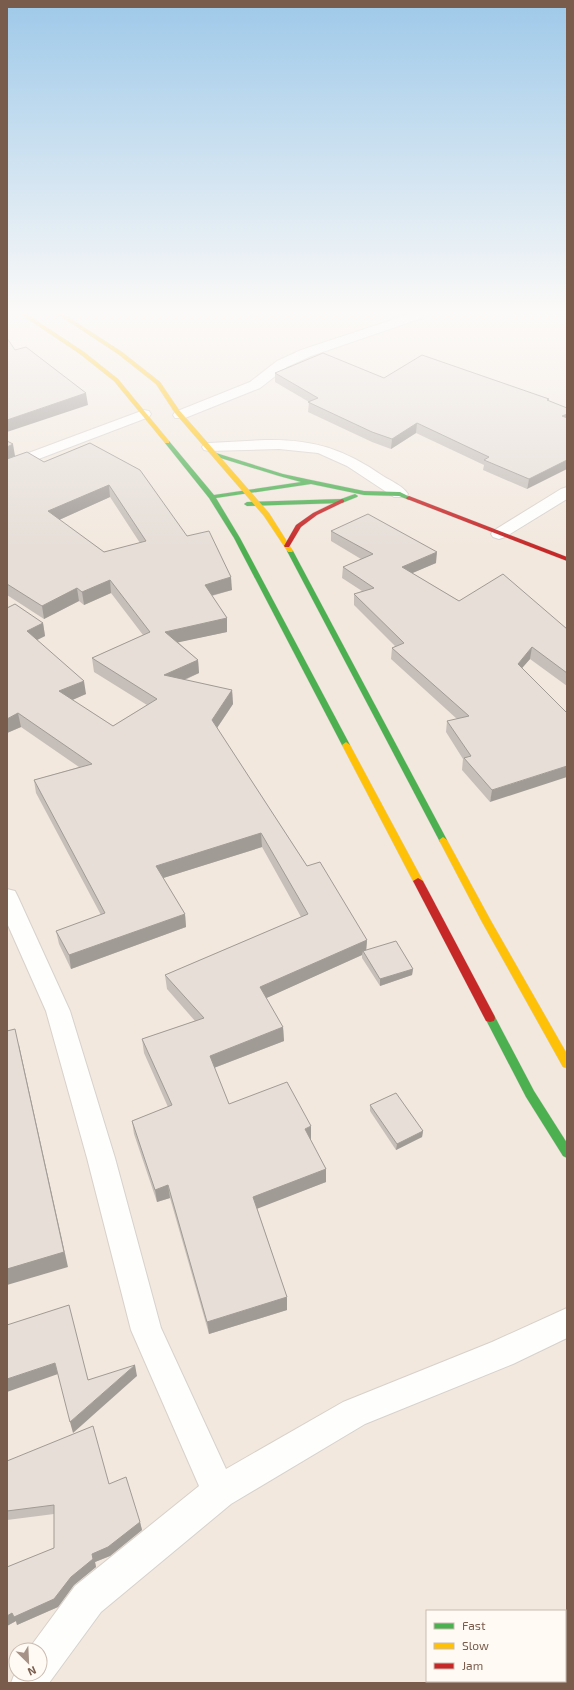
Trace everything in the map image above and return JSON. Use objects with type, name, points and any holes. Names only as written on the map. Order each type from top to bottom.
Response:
[{"type":"main road","points":[[126,392],[212,497],[222,506],[237,538],[530,1094],[567,1152]]},
{"type":"main road","points":[[163,392],[180,415],[247,491],[255,503],[279,531],[487,922],[567,1064]]},
{"type":"main road","points":[[212,451],[281,475],[311,482],[364,493],[400,494],[499,534],[567,559]]},
{"type":"main road","points":[[212,497],[311,482]]},
{"type":"main road","points":[[287,546],[298,526],[314,514],[364,493]]},
{"type":"main road","points":[[240,504],[342,501]]},
{"type":"street","points":[[180,415],[238,392]]},
{"type":"street","points":[[7,466],[144,414]]},
{"type":"street","points":[[212,451],[286,443],[322,449],[356,465],[400,494]]},
{"type":"street","points":[[499,534],[567,492]]},
{"type":"street","points":[[7,897],[58,1012],[101,1158],[146,1330],[218,1492]]},
{"type":"street","points":[[48,1653],[88,1599],[218,1492],[354,1413],[502,1353],[567,1323]]},
{"type":"shaded area","points":[[7,392],[567,392],[567,1683],[7,1683]]},
{"type":"building","points":[[7,392],[86,393],[7,420]]},
{"type":"building","points":[[307,392],[528,392],[549,399],[547,400],[567,408],[567,414],[562,416],[567,418],[567,460],[529,479],[484,460],[489,457],[417,423],[392,439],[372,432],[308,402],[318,398]]},
{"type":"building","points":[[7,441],[13,444],[7,447]]},
{"type":"building","points":[[90,443],[140,470],[187,536],[209,531],[231,577],[205,585],[227,618],[165,632],[198,660],[164,675],[232,690],[212,720],[307,866],[320,862],[367,940],[260,987],[283,1027],[210,1056],[229,1104],[287,1082],[311,1126],[305,1129],[326,1169],[253,1197],[287,1297],[207,1322],[168,1185],[155,1190],[132,1121],[172,1105],[142,1039],[204,1018],[165,975],[308,914],[261,833],[156,866],[185,914],[69,955],[56,931],[105,913],[34,780],[92,764],[18,713],[7,719],[7,608],[15,604],[43,623],[27,631],[84,681],[59,691],[113,726],[157,699],[92,658],[150,632],[110,580],[82,592],[77,588],[42,606],[7,584],[7,459],[27,452],[44,462]],"holes":[[[109,485],[146,541],[104,552],[48,511]]]},
{"type":"building","points":[[368,514],[437,552],[402,567],[459,601],[503,574],[567,629],[567,673],[532,647],[518,664],[567,713],[567,766],[492,790],[464,758],[471,756],[447,721],[469,716],[392,648],[404,643],[354,594],[374,588],[343,567],[373,554],[331,531]]},
{"type":"building","points":[[396,941],[413,969],[380,979],[363,951]]},
{"type":"building","points":[[15,1029],[64,1252],[7,1269],[7,1031]]},
{"type":"building","points":[[396,1093],[423,1131],[397,1144],[370,1105]]},
{"type":"building","points":[[69,1305],[88,1380],[135,1365],[70,1422],[55,1363],[7,1379],[7,1325]]},
{"type":"building","points":[[93,1426],[109,1484],[126,1477],[140,1522],[108,1547],[92,1554],[93,1559],[71,1577],[54,1599],[14,1617],[12,1613],[7,1616],[7,1567],[54,1548],[54,1505],[7,1511],[7,1461]]},
{"type":"traffic: fast","points":[[167,442],[212,497],[237,538],[346,745]]},
{"type":"traffic: fast","points":[[216,455],[281,475],[311,482]]},
{"type":"traffic: fast","points":[[212,497],[311,482],[364,493],[400,494],[409,498]]},
{"type":"traffic: fast","points":[[247,504],[342,501],[355,496]]},
{"type":"traffic: fast","points":[[290,551],[443,840]]},
{"type":"traffic: fast","points":[[490,1018],[530,1094],[567,1153]]},
{"type":"traffic: slow","points":[[126,392],[167,442]]},
{"type":"traffic: slow","points":[[165,392],[177,412],[253,497],[279,532],[290,551]]},
{"type":"traffic: slow","points":[[346,745],[418,881]]},
{"type":"traffic: slow","points":[[443,840],[487,922],[567,1064]]},
{"type":"traffic: jam","points":[[409,498],[567,559]]},
{"type":"traffic: jam","points":[[287,546],[298,526],[315,514],[342,501]]},
{"type":"traffic: jam","points":[[418,881],[490,1018]]}]
